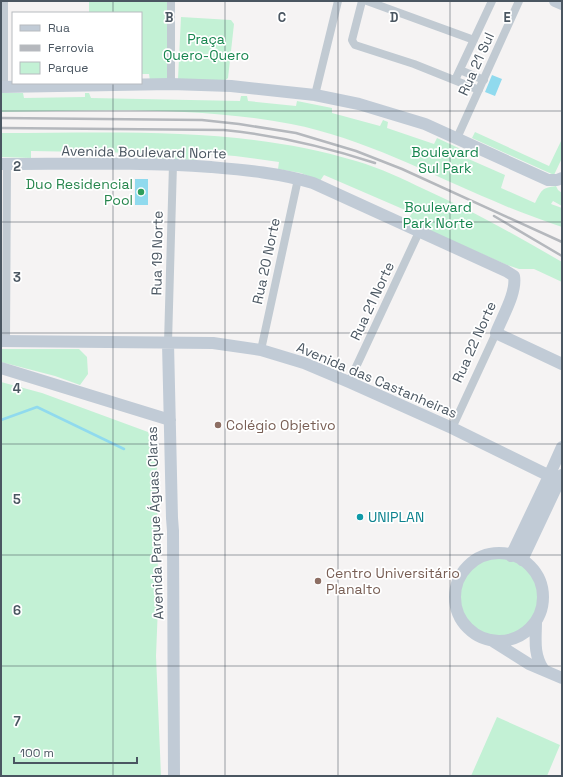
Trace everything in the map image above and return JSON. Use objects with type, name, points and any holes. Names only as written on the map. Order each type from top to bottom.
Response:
[{"type":"street","points":[[4,1],[3,87],[170,84],[231,86],[315,96],[359,104],[425,124],[548,180],[557,180],[562,178]]},
{"type":"street","points":[[170,84],[171,1]]},
{"type":"street","points":[[315,96],[338,1]]},
{"type":"street","points":[[362,1],[352,40],[355,45],[414,64],[479,90]]},
{"type":"street","points":[[367,1],[474,40]]},
{"type":"street","points":[[455,80],[492,1]]},
{"type":"street","name":"Rua 21 Sul","points":[[457,138],[519,1]]},
{"type":"street","points":[[556,1],[562,4]]},
{"type":"street","points":[[460,70],[484,80]]},
{"type":"street","points":[[4,164],[4,341]]},
{"type":"street","name":"Avenida Boulevard Norte","points":[[4,164],[173,164],[243,170],[298,179],[313,183],[506,271]]},
{"type":"street","name":"Rua 19 Norte","points":[[168,343],[173,164]]},
{"type":"street","name":"Rua 20 Norte","points":[[261,350],[298,179]]},
{"type":"street","name":"Rua 21 Norte","points":[[349,382],[419,232]]},
{"type":"street","name":"Rua 22 Norte","points":[[452,428],[496,333],[513,291],[515,284],[514,276],[506,271]]},
{"type":"street","points":[[496,333],[562,364]]},
{"type":"street","name":"Avenida das Castanheiras","points":[[4,341],[213,343],[261,350],[304,363],[349,382],[452,428],[558,479]]},
{"type":"street","points":[[168,343],[170,420]]},
{"type":"street","name":"Avenida Parque Águas Claras","points":[[1,368],[170,420],[173,536],[174,776]]},
{"type":"street","points":[[516,558],[558,479],[562,446]]},
{"type":"street","points":[[491,640],[508,640],[524,633],[536,621],[542,608],[543,593],[540,580],[532,567],[516,558],[497,553],[483,555],[470,562],[461,573],[456,586],[454,601],[458,615],[466,626],[477,635],[491,640],[529,664],[562,678]]},
{"type":"street","points":[[536,621],[536,652],[543,669]]},
{"type":"green space","points":[[89,1],[167,1],[167,81],[150,81],[149,74],[142,74],[142,12],[89,12]]},
{"type":"green space","name":"Praça Quero-Quero","points":[[181,17],[231,20],[234,24],[228,78],[222,83],[178,79]]},
{"type":"green space","name":"Boulevard Sul Park","points":[[1,93],[23,93],[24,98],[85,97],[85,93],[89,93],[91,98],[240,101],[241,96],[247,96],[248,101],[296,106],[297,101],[332,108],[332,113],[380,126],[383,120],[388,122],[387,128],[434,144],[437,138],[465,151],[464,157],[505,175],[501,188],[535,203],[542,190],[556,186],[562,193],[562,206],[553,201],[551,204],[562,208],[562,227],[511,208],[369,147],[318,130],[255,118],[219,114],[146,110],[1,112]]},
{"type":"green space","name":"Boulevard Park Norte","points":[[90,132],[180,134],[224,137],[269,142],[313,150],[356,161],[391,174],[461,206],[562,262],[562,282],[534,269],[519,269],[507,265],[407,221],[412,213],[324,175],[320,181],[301,173],[278,169],[279,162],[235,156],[196,153],[196,160],[147,158],[145,153],[31,151],[31,158],[1,157],[1,133]]},
{"type":"green space","points":[[475,132],[549,166],[562,139],[562,158],[554,175],[472,138]]},
{"type":"green space","points":[[1,349],[79,349],[87,357],[88,374],[80,385],[55,376],[1,362]]},
{"type":"green space","points":[[1,382],[42,393],[148,432],[157,461],[158,606],[156,656],[161,776],[1,776]]},
{"type":"green space","points":[[498,554],[506,555],[521,561],[533,573],[539,588],[539,604],[533,619],[521,631],[506,637],[498,638],[490,637],[475,631],[463,619],[457,604],[456,596],[457,588],[463,573],[475,561],[490,555]]},
{"type":"green space","points":[[497,717],[560,745],[547,776],[471,776]]},
{"type":"water","points":[[492,75],[502,79],[495,96],[485,92]]},
{"type":"water","name":"Duo Residencial Pool","points":[[135,179],[148,179],[148,205],[135,205]]},
{"type":"waterway","points":[[1,420],[37,407],[124,449]]},
{"type":"railway","points":[[1,118],[202,120],[296,133],[356,151],[402,169],[562,242]]},
{"type":"railway","points":[[1,128],[224,130],[300,142],[375,163]]},
{"type":"railway","points":[[494,216],[562,256]]},
{"type":"place","name":"Duo Residencial Pool","points":[[141,192]]},
{"type":"place","name":"Colégio Objetivo","points":[[218,425]]},
{"type":"place","name":"UNIPLAN","points":[[360,517]]},
{"type":"place","name":"Centro Universitário Planalto","points":[[318,581]]}]
